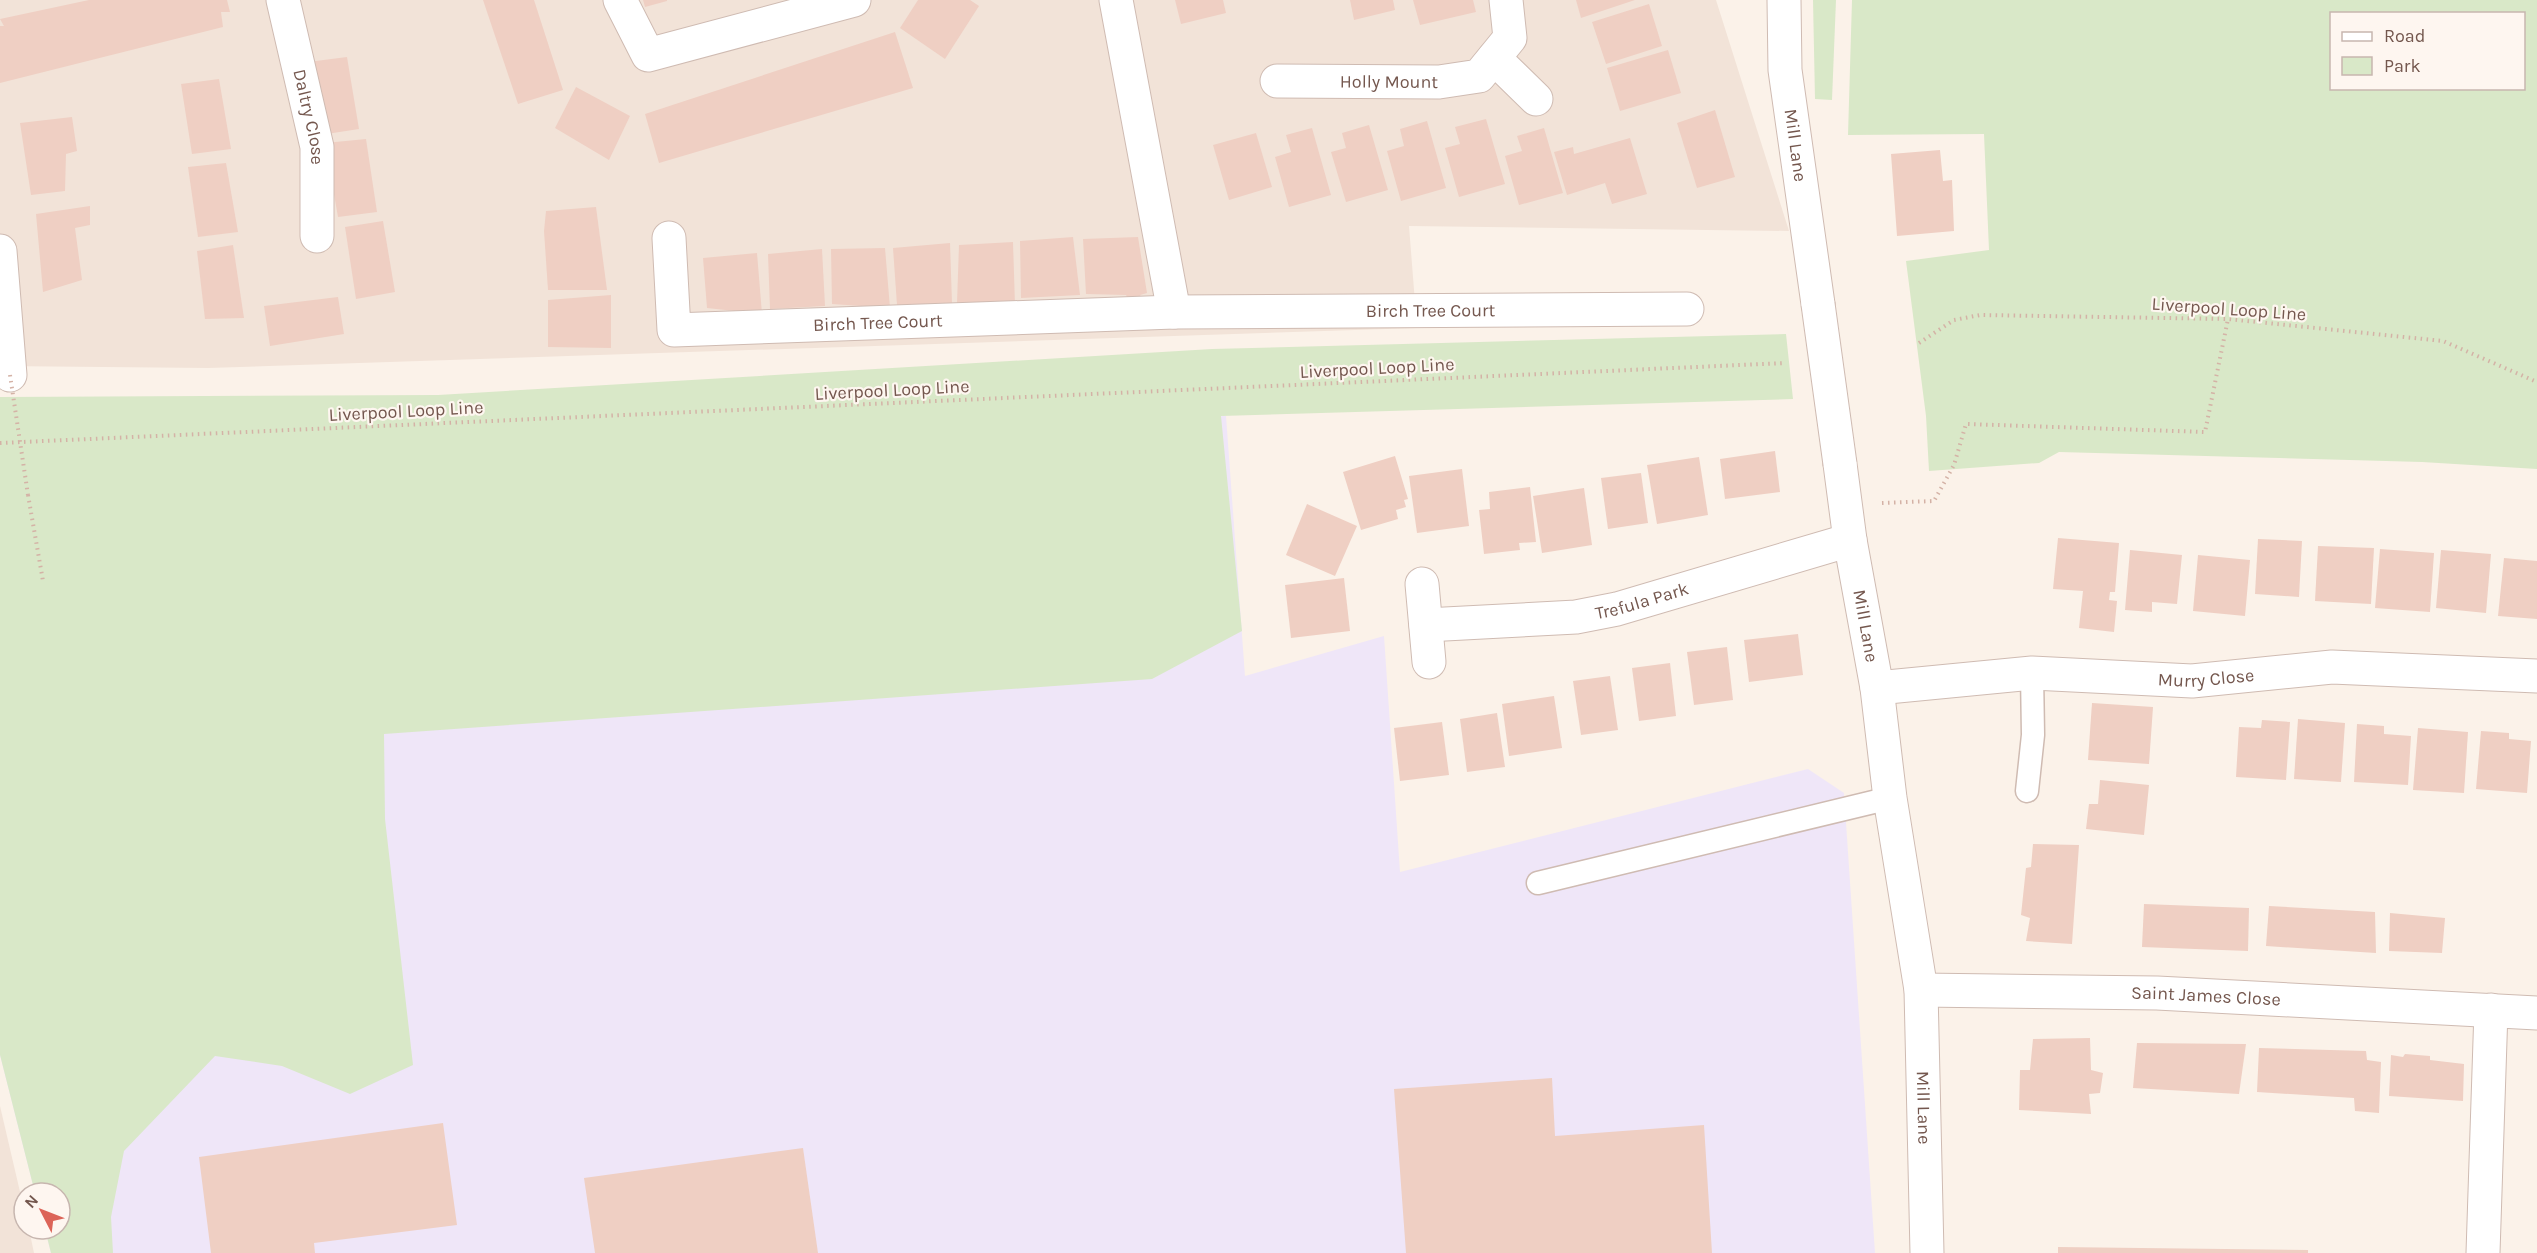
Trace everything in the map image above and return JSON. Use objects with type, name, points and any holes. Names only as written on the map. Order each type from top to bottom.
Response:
[{"type":"street","name":"Daltry Close","points":[[283,0],[317,147],[317,236]]},
{"type":"street","points":[[620,0],[648,55],[854,0]]},
{"type":"street","points":[[1116,0],[1174,312]]},
{"type":"street","name":"Holly Mount","points":[[1277,81],[1439,82],[1479,76],[1510,38],[1506,0]]},
{"type":"street","name":"Mill Lane","points":[[1784,0],[1785,70],[1847,505],[1850,540],[1877,688],[1890,798],[1921,990],[1927,1253]]},
{"type":"street","points":[[1494,58],[1536,99]]},
{"type":"street","name":"Birch Tree Court","points":[[669,238],[674,330],[1174,312],[1687,309]]},
{"type":"street","points":[[0,251],[10,375]]},
{"type":"street","name":"Trefula Park","points":[[1426,625],[1576,616],[1617,609],[1850,540]]},
{"type":"street","points":[[1422,584],[1429,662]]},
{"type":"street","name":"Murry Close","points":[[1877,688],[2032,673],[2192,681],[2332,668],[2537,676]]},
{"type":"street","name":"Saint James Close","points":[[1921,990],[2157,993],[2537,1013]]},
{"type":"street","points":[[2483,1253],[2491,1011]]},
{"type":"lane","points":[[2027,792],[2033,735],[2032,673]]},
{"type":"lane","points":[[1538,883],[1890,798]]},
{"type":"path","name":"Liverpool Loop Line","points":[[1919,343],[1954,320],[1980,315],[2228,319],[2443,341],[2537,382]]},
{"type":"path","points":[[1847,505],[1934,501],[1954,465],[1966,424],[2205,432],[2228,319]]},
{"type":"path","name":"Liverpool Loop Line","points":[[0,443],[1785,363]]},
{"type":"path","points":[[10,375],[43,581]]},
{"type":"shaded area","points":[[0,0],[1716,0],[1789,231],[1409,226],[1417,328],[208,368],[0,366]]},
{"type":"shaded area","points":[[1226,416],[1245,676],[1384,636],[1400,872],[1808,769],[1844,793],[1875,1253],[51,1253],[48,1241],[72,1241],[72,1181],[32,1181],[0,1055],[0,550],[57,468]]},
{"type":"shaded area","points":[[0,1106],[17,1181],[12,1181],[12,1241],[32,1241],[34,1253],[0,1253]]},
{"type":"green space","points":[[1813,0],[1836,0],[1832,100],[1815,99]]},
{"type":"green space","points":[[1852,0],[2537,0],[2537,469],[2422,462],[2059,452],[2039,463],[1929,471],[1926,416],[1906,261],[1989,250],[1984,134],[1848,135]]},
{"type":"green space","points":[[1786,334],[1793,399],[1221,416],[1242,631],[1152,679],[384,734],[385,819],[413,1065],[350,1094],[282,1066],[215,1056],[124,1151],[111,1217],[113,1253],[51,1253],[48,1241],[72,1241],[72,1181],[32,1181],[0,1055],[0,397],[438,395],[1212,349]]},
{"type":"building","points":[[89,0],[227,0],[230,12],[221,12],[223,27],[0,83],[0,26],[4,26],[0,19]]},
{"type":"building","points":[[483,0],[534,0],[563,90],[518,104]]},
{"type":"building","points":[[643,0],[667,0],[667,1],[645,7]]},
{"type":"building","points":[[918,0],[970,0],[979,6],[945,59],[900,28]]},
{"type":"building","points":[[1175,0],[1223,0],[1226,13],[1181,24]]},
{"type":"building","points":[[1350,0],[1393,0],[1395,10],[1354,20]]},
{"type":"building","points":[[1413,0],[1473,0],[1476,12],[1420,25]]},
{"type":"building","points":[[1576,0],[1635,0],[1581,18]]},
{"type":"building","points":[[1649,4],[1662,46],[1606,64],[1592,22]]},
{"type":"building","points":[[895,32],[913,88],[659,163],[645,114]]},
{"type":"building","points":[[1668,50],[1681,93],[1620,111],[1607,68]]},
{"type":"building","points":[[347,57],[359,129],[320,135],[308,62]]},
{"type":"building","points":[[219,79],[231,149],[192,154],[181,84]]},
{"type":"building","points":[[576,87],[630,116],[609,160],[555,128]]},
{"type":"building","points":[[1715,110],[1735,177],[1697,188],[1677,123]]},
{"type":"building","points":[[72,117],[77,151],[66,154],[65,191],[31,195],[20,123]]},
{"type":"building","points":[[1486,119],[1505,184],[1459,197],[1445,148],[1460,144],[1455,127]]},
{"type":"building","points":[[1427,121],[1446,188],[1401,201],[1387,151],[1404,146],[1400,129]]},
{"type":"building","points":[[1369,125],[1388,190],[1346,202],[1331,152],[1346,148],[1342,133]]},
{"type":"building","points":[[1312,128],[1331,195],[1289,207],[1275,157],[1291,152],[1286,135]]},
{"type":"building","points":[[1544,128],[1563,193],[1519,205],[1505,156],[1522,151],[1517,136]]},
{"type":"building","points":[[1256,133],[1272,187],[1229,200],[1213,145]]},
{"type":"building","points":[[1630,138],[1647,194],[1612,204],[1605,183],[1567,195],[1554,152],[1573,147],[1574,154]]},
{"type":"building","points":[[366,139],[377,212],[338,217],[325,143]]},
{"type":"building","points":[[1940,150],[1943,181],[1952,180],[1954,231],[1897,236],[1891,154]]},
{"type":"building","points":[[226,163],[238,232],[198,237],[188,167]]},
{"type":"building","points":[[90,206],[90,225],[75,228],[82,280],[43,292],[36,214]]},
{"type":"building","points":[[596,207],[607,290],[548,290],[544,231],[546,211]]},
{"type":"building","points":[[383,221],[395,292],[356,299],[345,227]]},
{"type":"building","points":[[1073,237],[1080,295],[1021,298],[1020,241]]},
{"type":"building","points":[[1138,237],[1147,293],[1140,295],[1143,299],[1129,301],[1126,295],[1086,294],[1083,239]]},
{"type":"building","points":[[1013,242],[1015,306],[957,303],[959,245]]},
{"type":"building","points":[[950,243],[952,303],[897,305],[893,248]]},
{"type":"building","points":[[233,245],[244,318],[205,319],[197,251]]},
{"type":"building","points":[[885,248],[890,308],[832,304],[831,249]]},
{"type":"building","points":[[822,249],[825,306],[770,309],[768,254]]},
{"type":"building","points":[[757,253],[762,314],[707,308],[703,258]]},
{"type":"building","points":[[611,295],[611,348],[548,347],[548,300]]},
{"type":"building","points":[[338,297],[344,334],[270,346],[264,306]]},
{"type":"building","points":[[1775,451],[1780,492],[1725,499],[1720,459]]},
{"type":"building","points":[[1395,456],[1408,499],[1404,500],[1406,507],[1396,510],[1398,519],[1361,530],[1343,472]]},
{"type":"building","points":[[1699,457],[1708,515],[1657,524],[1647,465]]},
{"type":"building","points":[[1462,469],[1469,526],[1417,533],[1409,476]]},
{"type":"building","points":[[1641,473],[1648,523],[1608,529],[1601,478]]},
{"type":"building","points":[[1530,487],[1536,542],[1519,543],[1520,550],[1484,554],[1479,510],[1490,509],[1489,492]]},
{"type":"building","points":[[1584,488],[1592,545],[1542,553],[1533,496]]},
{"type":"building","points":[[1307,504],[1357,526],[1335,576],[1286,555]]},
{"type":"building","points":[[2058,538],[2119,543],[2115,592],[2110,592],[2109,600],[2117,601],[2114,632],[2079,628],[2083,591],[2053,589]]},
{"type":"building","points":[[2258,539],[2302,541],[2299,597],[2255,594]]},
{"type":"building","points":[[2318,546],[2374,548],[2371,604],[2315,601]]},
{"type":"building","points":[[2380,549],[2434,553],[2430,612],[2375,608]]},
{"type":"building","points":[[2130,550],[2182,555],[2177,604],[2152,602],[2152,612],[2125,610]]},
{"type":"building","points":[[2441,550],[2491,554],[2486,613],[2436,608]]},
{"type":"building","points":[[2198,555],[2250,560],[2245,616],[2193,611]]},
{"type":"building","points":[[2504,558],[2537,561],[2537,619],[2498,616]]},
{"type":"building","points":[[1344,578],[1350,631],[1291,638],[1285,585]]},
{"type":"building","points":[[1798,634],[1803,675],[1749,682],[1744,640]]},
{"type":"building","points":[[1727,647],[1733,700],[1694,705],[1687,652]]},
{"type":"building","points":[[1670,663],[1676,716],[1639,721],[1632,668]]},
{"type":"building","points":[[1610,676],[1618,730],[1581,735],[1573,681]]},
{"type":"building","points":[[1554,696],[1562,748],[1509,756],[1502,704]]},
{"type":"building","points":[[2092,703],[2153,707],[2149,764],[2088,760]]},
{"type":"building","points":[[1497,713],[1505,767],[1467,772],[1460,719]]},
{"type":"building","points":[[2298,719],[2345,723],[2341,782],[2294,779]]},
{"type":"building","points":[[2262,720],[2290,722],[2286,780],[2236,777],[2239,727],[2261,728]]},
{"type":"building","points":[[1442,722],[1449,775],[1400,781],[1394,728]]},
{"type":"building","points":[[2357,724],[2384,726],[2384,734],[2411,736],[2408,785],[2354,782]]},
{"type":"building","points":[[2418,728],[2468,732],[2464,793],[2413,790]]},
{"type":"building","points":[[2481,731],[2509,733],[2509,739],[2531,741],[2527,793],[2476,789]]},
{"type":"building","points":[[2100,780],[2149,785],[2144,835],[2086,829],[2089,804],[2098,804]]},
{"type":"building","points":[[2033,844],[2079,845],[2072,944],[2026,941],[2030,918],[2021,915],[2026,868],[2031,867]]},
{"type":"building","points":[[2144,904],[2249,908],[2248,951],[2142,947]]},
{"type":"building","points":[[2269,906],[2375,912],[2376,953],[2266,946]]},
{"type":"building","points":[[2390,913],[2445,918],[2442,953],[2389,951]]},
{"type":"building","points":[[2090,1038],[2091,1070],[2103,1073],[2100,1093],[2089,1094],[2091,1114],[2019,1110],[2020,1070],[2030,1070],[2033,1039]]},
{"type":"building","points":[[2137,1043],[2246,1044],[2239,1094],[2133,1088]]},
{"type":"building","points":[[2259,1048],[2366,1051],[2367,1060],[2381,1062],[2379,1113],[2355,1111],[2354,1098],[2257,1092]]},
{"type":"building","points":[[2405,1054],[2430,1056],[2430,1060],[2464,1064],[2463,1101],[2389,1096],[2391,1055],[2403,1057]]},
{"type":"building","points":[[1552,1078],[1555,1136],[1704,1125],[1712,1253],[1406,1253],[1394,1089]]},
{"type":"building","points":[[443,1123],[457,1225],[314,1243],[315,1253],[211,1253],[199,1157]]},
{"type":"building","points":[[803,1148],[818,1253],[595,1253],[584,1178]]},
{"type":"building","points":[[2058,1247],[2308,1250],[2308,1253],[2058,1253]]}]
